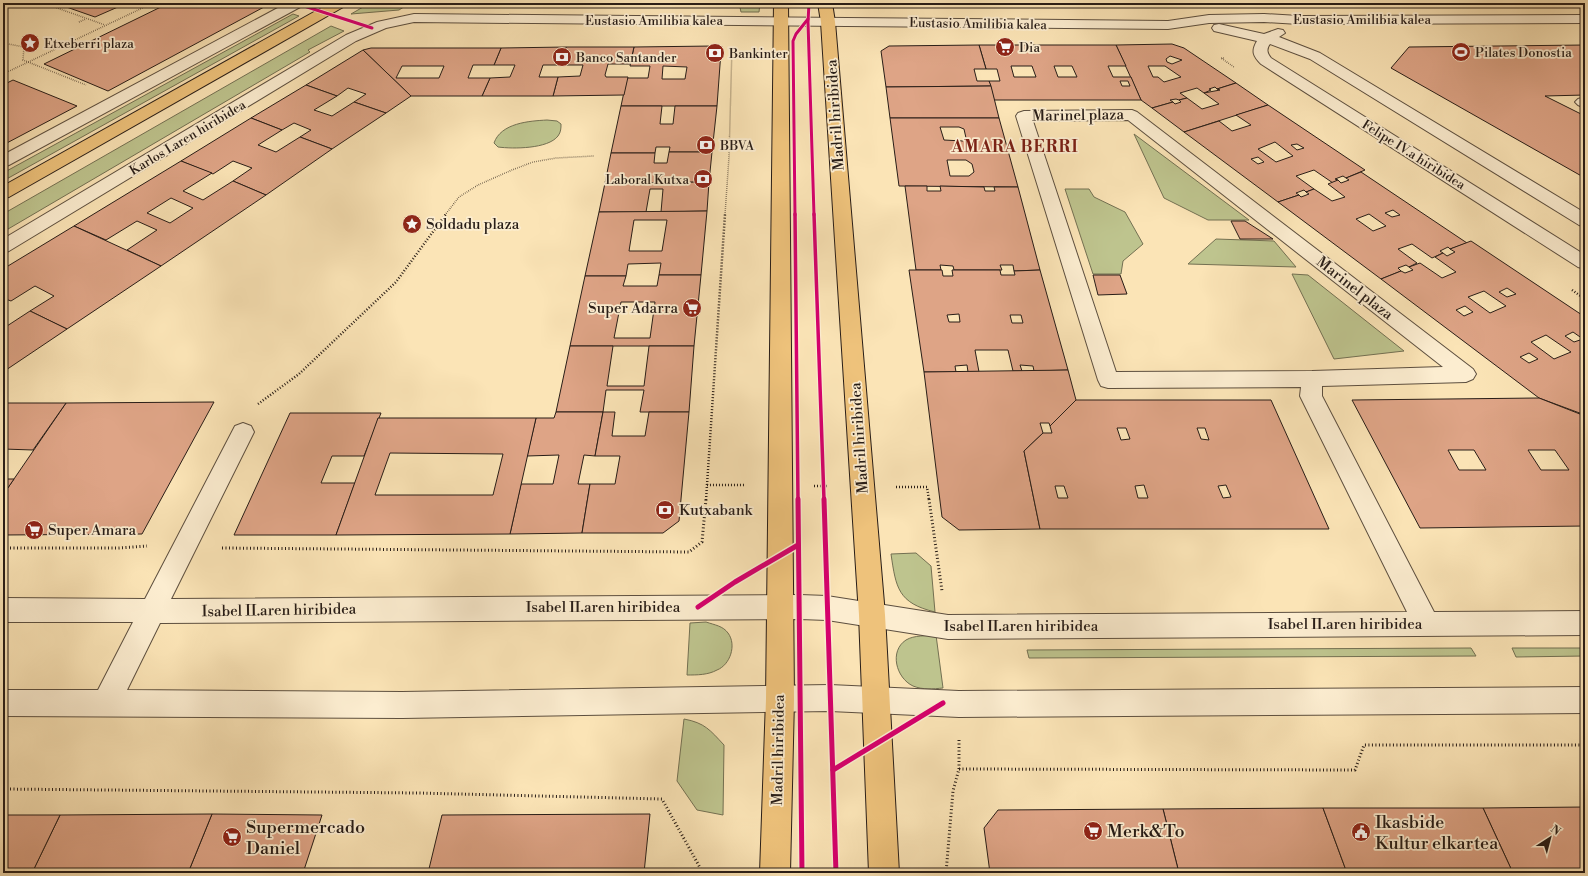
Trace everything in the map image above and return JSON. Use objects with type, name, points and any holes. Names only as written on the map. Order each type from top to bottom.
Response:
[{"type":"main road","points":[[3,192],[340,3]]},
{"type":"main road","name":"Madril hiribidea","points":[[825,3],[828,22],[872,615],[884,873]]},
{"type":"main road","name":"Madril hiribidea","points":[[775,873],[780,699],[781,12]]},
{"type":"street","points":[[3,162],[297,3]]},
{"type":"street","name":"Eustasio Amilibia kalea","points":[[372,28],[390,22],[414,18],[735,21],[781,12],[828,22],[1179,24],[1217,19],[1264,18],[1299,20],[1585,19]]},
{"type":"street","points":[[1266,38],[1299,20]]},
{"type":"street","points":[[1179,24],[1225,28],[1281,42],[1315,56],[1585,221]]},
{"type":"street","name":"Karlos I.aren hiribidea","points":[[3,248],[351,38],[372,28]]},
{"type":"street","name":"Felipe IV.a hiribidea","points":[[1266,38],[1260,48],[1261,56],[1266,61],[1585,263]]},
{"type":"street","name":"Marinel plaza","points":[[1132,115],[1466,374],[1312,379],[1108,380],[1024,116],[1132,115]]},
{"type":"street","points":[[1312,379],[1311,396],[1426,623]]},
{"type":"street","points":[[106,703],[243,432]]},
{"type":"street","name":"Isabel II.aren hiribidea","points":[[3,610],[152,611],[779,606],[827,608],[948,627],[1585,623]]},
{"type":"street","points":[[3,703],[402,704],[830,698],[959,704],[1585,700]]},
{"type":"path","points":[[3,5],[7,3]]},
{"type":"path","points":[[43,3],[106,25]]},
{"type":"path","points":[[3,74],[153,3]]},
{"type":"path","points":[[79,22],[86,18]]},
{"type":"path","points":[[708,485],[729,157],[732,43],[735,21]]},
{"type":"path","points":[[3,43],[24,48],[23,60],[120,99]]},
{"type":"path","points":[[299,374],[396,282],[460,197],[478,185],[533,162],[556,158],[594,156]]},
{"type":"path","points":[[823,478],[824,494]]},
{"type":"path","points":[[3,548],[119,548]]},
{"type":"path","points":[[255,549],[689,552]]},
{"type":"path","points":[[958,769],[1355,770],[1364,745],[1585,745]]},
{"type":"path","points":[[3,789],[418,793],[662,798],[703,873]]},
{"type":"green space","points":[[370,3],[410,3],[399,10],[351,14]]},
{"type":"green space","points":[[739,3],[760,3],[759,12],[741,12]]},
{"type":"green space","points":[[1127,3],[1131,5],[866,4]]},
{"type":"green space","points":[[293,14],[299,16],[3,181],[3,173]]},
{"type":"green space","points":[[331,26],[344,31],[308,50],[310,52],[3,232],[3,214]]},
{"type":"green space","points":[[547,120],[557,121],[561,124],[561,126],[558,136],[547,143],[539,146],[512,148],[498,147],[494,143],[498,136],[509,127],[524,122]]},
{"type":"green space","points":[[1134,134],[1249,220],[1208,220],[1164,198]]},
{"type":"green space","points":[[1065,189],[1089,189],[1094,197],[1125,212],[1143,244],[1123,261],[1121,274],[1093,274]]},
{"type":"green space","points":[[1216,239],[1274,241],[1296,267],[1188,264]]},
{"type":"green space","points":[[1292,274],[1308,275],[1404,351],[1334,359]]},
{"type":"green space","points":[[916,553],[931,566],[935,612],[913,604],[906,599],[897,585],[891,554]]},
{"type":"green space","points":[[706,622],[721,627],[728,633],[732,643],[731,654],[725,664],[714,672],[699,675],[687,675],[690,623]]},
{"type":"green space","points":[[936,635],[943,688],[924,689],[913,686],[902,677],[899,671],[896,657],[898,651],[901,645],[909,638]]},
{"type":"green space","points":[[1471,648],[1476,656],[1029,658],[1027,650]]},
{"type":"green space","points":[[1512,648],[1585,648],[1585,656],[1516,657]]},
{"type":"green space","points":[[684,719],[707,728],[724,745],[723,815],[697,810],[677,781]]},
{"type":"building","points":[[55,3],[127,3],[95,17]]},
{"type":"building","points":[[169,3],[251,3],[264,7],[108,91],[44,64]]},
{"type":"building","points":[[1172,44],[1184,48],[1236,83],[1217,89],[1215,87],[1204,93],[1197,88],[1180,93],[1187,98],[1170,100],[1173,102],[1152,108],[1141,100],[1116,45]],"holes":[[[1170,56],[1182,60],[1172,64],[1167,62],[1166,59]],[[1148,66],[1165,66],[1181,77],[1164,82],[1158,77],[1153,77]]]},
{"type":"building","points":[[979,45],[1116,45],[1126,66],[1108,66],[1113,77],[1131,77],[1141,100],[994,100],[989,81],[1000,81],[997,69],[986,69]],"holes":[[[1011,66],[1032,66],[1036,77],[1014,77]],[[1054,66],[1072,66],[1077,77],[1058,77]],[[1120,81],[1128,81],[1130,86],[1122,86]]]},
{"type":"building","points":[[979,45],[986,69],[974,69],[977,81],[989,81],[991,86],[886,87],[881,51],[889,46]]},
{"type":"building","points":[[1585,45],[1585,95],[1545,96],[1585,116],[1585,178],[1391,68],[1409,47]]},
{"type":"building","points":[[713,46],[721,51],[717,106],[621,106],[627,78],[648,78],[650,66],[630,66],[634,47]],"holes":[[[663,66],[687,67],[685,79],[662,79]]]},
{"type":"building","points":[[566,47],[634,47],[630,64],[608,64],[605,75],[606,77],[628,77],[624,95],[553,96],[558,77],[580,76],[583,65],[562,65]]},
{"type":"building","points":[[566,47],[562,65],[543,65],[539,77],[558,77],[553,96],[482,96],[490,78],[510,77],[515,65],[494,65],[501,48]]},
{"type":"building","points":[[371,48],[501,48],[494,65],[473,65],[468,78],[490,78],[482,96],[411,96],[363,50]],"holes":[[[402,66],[444,66],[439,78],[396,78]]]},
{"type":"building","points":[[363,50],[411,96],[386,113],[354,102],[366,94],[348,88],[337,96],[306,85]]},
{"type":"building","points":[[13,80],[77,106],[3,145],[3,85]]},
{"type":"building","points":[[1236,83],[1268,105],[1184,132],[1152,108],[1173,102],[1175,104],[1181,102],[1179,100],[1187,98],[1202,109],[1219,104],[1204,93],[1220,90],[1217,89]]},
{"type":"building","points":[[306,85],[337,96],[314,110],[332,116],[354,102],[386,113],[332,149],[300,137],[311,130],[294,123],[282,130],[251,118]]},
{"type":"building","points":[[991,86],[999,118],[890,118],[886,87]]},
{"type":"building","points":[[1268,105],[1365,170],[1346,178],[1343,176],[1335,179],[1338,180],[1333,183],[1314,170],[1296,176],[1314,189],[1306,192],[1304,190],[1296,193],[1299,195],[1278,202],[1184,132],[1219,121],[1232,131],[1251,125],[1236,115]],"holes":[[[1275,142],[1293,156],[1276,162],[1258,149]],[[1297,144],[1304,148],[1297,150],[1291,145]],[[1258,157],[1264,162],[1258,164],[1251,159]]]},
{"type":"building","points":[[621,106],[662,106],[660,124],[673,124],[675,106],[717,106],[712,152],[669,152],[670,147],[656,147],[655,153],[611,153]]},
{"type":"building","points":[[251,118],[282,130],[258,145],[276,152],[300,137],[332,149],[266,195],[233,181],[252,168],[233,161],[213,174],[181,161]]},
{"type":"building","points":[[890,118],[999,118],[1018,187],[899,186]],"holes":[[[940,127],[959,127],[964,129],[966,138],[963,141],[944,140]],[[947,160],[966,160],[972,164],[974,172],[969,176],[950,176]]]},
{"type":"building","points":[[669,152],[712,152],[709,182],[605,183],[611,153],[655,153],[654,163],[667,163]]},
{"type":"building","points":[[181,161],[212,173],[183,191],[203,200],[233,181],[266,195],[161,266],[127,250],[157,230],[137,221],[106,240],[74,226]],"holes":[[[171,198],[193,208],[170,223],[147,213]]]},
{"type":"building","points":[[1361,172],[1467,243],[1450,249],[1448,247],[1440,251],[1443,253],[1432,258],[1412,244],[1398,249],[1417,263],[1409,267],[1406,265],[1398,268],[1401,271],[1381,279],[1278,202],[1299,195],[1301,197],[1309,194],[1306,192],[1314,189],[1332,201],[1345,197],[1328,184],[1338,180],[1341,183],[1349,180],[1346,178]],"holes":[[[1393,210],[1400,215],[1392,217],[1385,213]],[[1369,214],[1386,226],[1373,231],[1356,219]]]},
{"type":"building","points":[[709,182],[707,211],[661,212],[663,189],[650,189],[646,212],[599,212],[605,183]]},
{"type":"building","points":[[905,186],[927,186],[927,191],[941,191],[940,186],[984,187],[985,191],[995,191],[994,187],[1018,187],[1040,270],[1014,271],[1013,265],[1000,265],[1002,270],[954,270],[953,266],[940,265],[941,270],[916,270]]},
{"type":"building","points":[[707,211],[701,275],[659,275],[661,263],[628,264],[626,276],[585,276],[599,212]],"holes":[[[634,220],[667,220],[662,251],[629,251]]]},
{"type":"building","points":[[1231,221],[1245,221],[1273,239],[1240,239]]},
{"type":"building","points":[[74,226],[161,266],[67,329],[30,311],[54,296],[35,286],[11,301],[3,298],[3,269]]},
{"type":"building","points":[[1471,241],[1585,317],[1585,415],[1539,398],[1381,279],[1401,271],[1405,273],[1413,270],[1409,267],[1420,263],[1442,278],[1456,272],[1435,257],[1443,253],[1447,256],[1455,252],[1450,249]],"holes":[[[1507,288],[1516,294],[1507,297],[1499,292]],[[1484,291],[1506,306],[1490,313],[1468,297]],[[1465,306],[1473,312],[1464,316],[1456,310]],[[1573,332],[1583,339],[1574,342],[1565,336]],[[1546,335],[1571,352],[1554,359],[1531,342]],[[1529,353],[1538,359],[1529,363],[1520,357]]]},
{"type":"building","points":[[909,270],[942,270],[943,276],[953,276],[952,270],[1000,270],[1001,275],[1015,275],[1014,271],[1040,270],[1068,370],[1034,371],[1033,366],[1020,365],[1022,371],[1013,371],[1008,350],[975,350],[979,372],[968,372],[967,365],[955,366],[956,372],[924,372]],"holes":[[[959,314],[960,322],[949,322],[947,315]],[[1010,315],[1021,315],[1023,323],[1012,323]]]},
{"type":"building","points":[[659,275],[701,275],[694,346],[570,346],[585,276],[626,276],[623,286],[657,286]],"holes":[[[621,302],[655,302],[650,338],[614,338]]]},
{"type":"building","points":[[1093,275],[1120,275],[1127,294],[1098,295]]},
{"type":"building","points":[[30,311],[67,329],[3,372],[3,324],[7,326]]},
{"type":"building","points":[[570,346],[613,346],[607,386],[644,386],[649,346],[694,346],[689,412],[640,412],[644,390],[606,390],[603,412],[556,412]]},
{"type":"building","points":[[1068,370],[1076,400],[1050,426],[1049,423],[1040,423],[1043,433],[1024,451],[1040,529],[959,530],[942,517],[924,372]]},
{"type":"building","points":[[1539,398],[1585,416],[1585,526],[1420,528],[1352,400]],"holes":[[[1448,450],[1474,450],[1486,470],[1459,470]],[[1528,450],[1555,450],[1569,470],[1541,470]]]},
{"type":"building","points":[[1076,400],[1271,400],[1329,529],[1040,529],[1024,451],[1043,433],[1052,433],[1050,426]],"holes":[[[1117,428],[1126,428],[1130,439],[1121,440]],[[1197,428],[1205,428],[1209,440],[1201,439]],[[1144,485],[1148,498],[1138,498],[1135,486]],[[1226,485],[1231,497],[1223,498],[1218,486]],[[1055,486],[1064,486],[1068,498],[1058,498]]]},
{"type":"building","points":[[214,402],[142,534],[3,535],[3,495],[66,403]]},
{"type":"building","points":[[3,403],[66,403],[33,450],[3,449]]},
{"type":"building","points":[[556,412],[603,412],[595,456],[584,455],[578,484],[590,484],[582,533],[510,534],[521,484],[553,484],[559,455],[527,456],[536,418],[554,418]]},
{"type":"building","points":[[603,412],[615,412],[612,436],[645,436],[649,412],[689,412],[679,521],[663,533],[582,533],[590,484],[615,484],[620,456],[595,456]]},
{"type":"building","points":[[290,413],[381,413],[364,456],[332,456],[321,483],[355,483],[336,535],[234,535]]},
{"type":"building","points":[[378,418],[536,418],[510,534],[336,535]],"holes":[[[390,453],[503,454],[493,495],[375,495]]]},
{"type":"building","points":[[3,479],[14,479],[3,495]]},
{"type":"building","points":[[1585,807],[1585,873],[1513,873],[1483,808]]},
{"type":"building","points":[[1323,808],[1347,873],[1179,873],[1163,809]]},
{"type":"building","points":[[1323,808],[1483,808],[1513,873],[1347,873]]},
{"type":"building","points":[[1163,809],[1179,873],[990,873],[984,828],[998,810]]},
{"type":"building","points":[[212,814],[322,815],[303,873],[188,873]]},
{"type":"building","points":[[212,814],[188,873],[32,873],[60,815]]},
{"type":"building","points":[[650,814],[644,873],[428,873],[442,815]]},
{"type":"building","points":[[3,815],[60,815],[32,873],[3,873]]},
{"type":"cycle path","points":[[303,3],[301,5],[372,28]]},
{"type":"cycle path","points":[[809,3],[808,22],[836,873]]},
{"type":"cycle path","points":[[802,873],[793,41],[796,34],[808,19]]},
{"type":"cycle path","points":[[698,607],[735,582],[798,545]]},
{"type":"cycle path","points":[[833,770],[943,703]]},
{"type":"place","name":"Etxeberri plaza","points":[[30,43]]},
{"type":"place","name":"Dia","points":[[1005,47]]},
{"type":"place","name":"Pilates Donostia","points":[[1461,52]]},
{"type":"place","name":"Bankinter","points":[[715,53]]},
{"type":"place","name":"Banco Santander","points":[[562,57]]},
{"type":"place","name":"BBVA","points":[[706,145]]},
{"type":"place","name":"Laboral Kutxa","points":[[703,179]]},
{"type":"place","name":"Soldadu plaza","points":[[412,224]]},
{"type":"place","name":"Super Adarra","points":[[692,308]]},
{"type":"place","name":"Kutxabank","points":[[665,510]]},
{"type":"place","name":"Super Amara","points":[[34,530]]},
{"type":"place","name":"Merk&To","points":[[1093,831]]},
{"type":"place","name":"Ikasbide Kultur elkartea","points":[[1361,832]]},
{"type":"place","name":"Supermercado Daniel","points":[[232,837]]},
{"type":"district","name":"AMARA BERRI","points":[[1015,146]]}]
